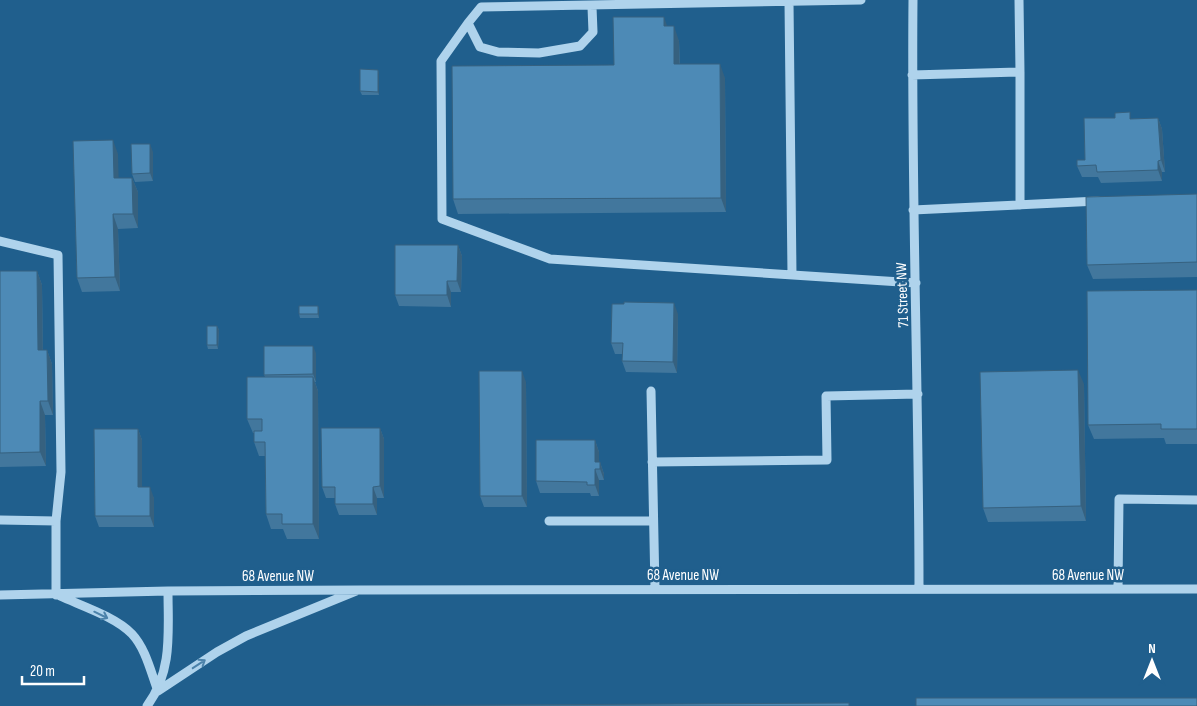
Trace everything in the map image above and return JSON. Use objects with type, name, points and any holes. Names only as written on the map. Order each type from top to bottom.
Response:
[{"type":"street","points":[[861,0],[592,7],[481,7],[440,61],[442,219],[550,260],[916,283]]},
{"type":"street","name":"71 Street NW","points":[[913,0],[913,210],[918,394],[919,588]]},
{"type":"street","points":[[1019,0],[1020,205]]},
{"type":"street","points":[[789,2],[792,275]]},
{"type":"street","points":[[468,24],[480,47],[498,52],[539,53],[580,46],[593,32],[592,7]]},
{"type":"street","points":[[912,75],[1020,72]]},
{"type":"street","points":[[913,210],[1109,200]]},
{"type":"street","points":[[0,241],[58,255],[61,472],[56,521],[56,595],[106,617],[132,634],[143,651],[158,691]]},
{"type":"street","points":[[651,391],[655,589]]},
{"type":"street","points":[[652,462],[827,460],[826,396],[918,394]]},
{"type":"street","points":[[1118,589],[1120,499],[1197,500]]},
{"type":"street","points":[[0,520],[56,521]]},
{"type":"street","points":[[549,521],[653,521]]},
{"type":"street","name":"68 Avenue NW","points":[[0,595],[168,591],[361,590],[1197,589]]},
{"type":"street","points":[[147,706],[158,691],[217,652],[246,636],[361,590]]},
{"type":"street","points":[[158,691],[167,656],[168,591]]},
{"type":"building","points":[[613,17],[664,17],[664,26],[674,26],[674,64],[720,64],[721,198],[453,199],[452,66],[614,65]]},
{"type":"building","points":[[360,69],[378,70],[378,92],[360,91]]},
{"type":"building","points":[[1130,112],[1130,119],[1158,118],[1161,160],[1158,161],[1158,170],[1097,172],[1096,165],[1077,166],[1077,160],[1085,160],[1084,118],[1115,118],[1115,113]]},
{"type":"building","points":[[113,140],[114,178],[132,178],[133,214],[113,214],[115,277],[77,278],[73,141]]},
{"type":"building","points":[[131,144],[150,144],[150,173],[132,174]]},
{"type":"building","points":[[1197,194],[1197,262],[1087,265],[1086,197]]},
{"type":"building","points":[[395,245],[458,245],[457,281],[447,281],[447,295],[395,295]]},
{"type":"building","points":[[0,271],[37,271],[38,350],[47,350],[48,401],[40,401],[40,452],[0,453]]},
{"type":"building","points":[[1197,290],[1197,429],[1161,429],[1161,424],[1088,425],[1087,291]]},
{"type":"building","points":[[624,302],[674,303],[673,362],[622,361],[623,343],[611,343],[612,304],[624,304]]},
{"type":"building","points":[[299,306],[318,306],[318,314],[299,314]]},
{"type":"building","points":[[207,326],[217,326],[217,345],[207,345]]},
{"type":"building","points":[[264,346],[313,346],[313,374],[264,375]]},
{"type":"building","points":[[1078,370],[1081,506],[983,508],[980,372]]},
{"type":"building","points":[[479,371],[522,371],[522,496],[480,496]]},
{"type":"building","points":[[247,377],[313,377],[313,524],[282,524],[282,514],[266,514],[265,442],[254,442],[254,431],[262,431],[262,419],[247,419]]},
{"type":"building","points":[[321,428],[380,428],[380,486],[373,487],[373,504],[335,504],[335,487],[322,487]]},
{"type":"building","points":[[94,429],[138,429],[138,487],[150,487],[150,516],[95,516]]},
{"type":"building","points":[[536,440],[595,440],[595,462],[600,462],[600,469],[595,469],[595,485],[587,485],[587,482],[536,481]]},
{"type":"building","points":[[916,698],[1197,698],[1197,706],[916,706]]},
{"type":"building","points":[[849,703],[849,706],[330,706]]}]
